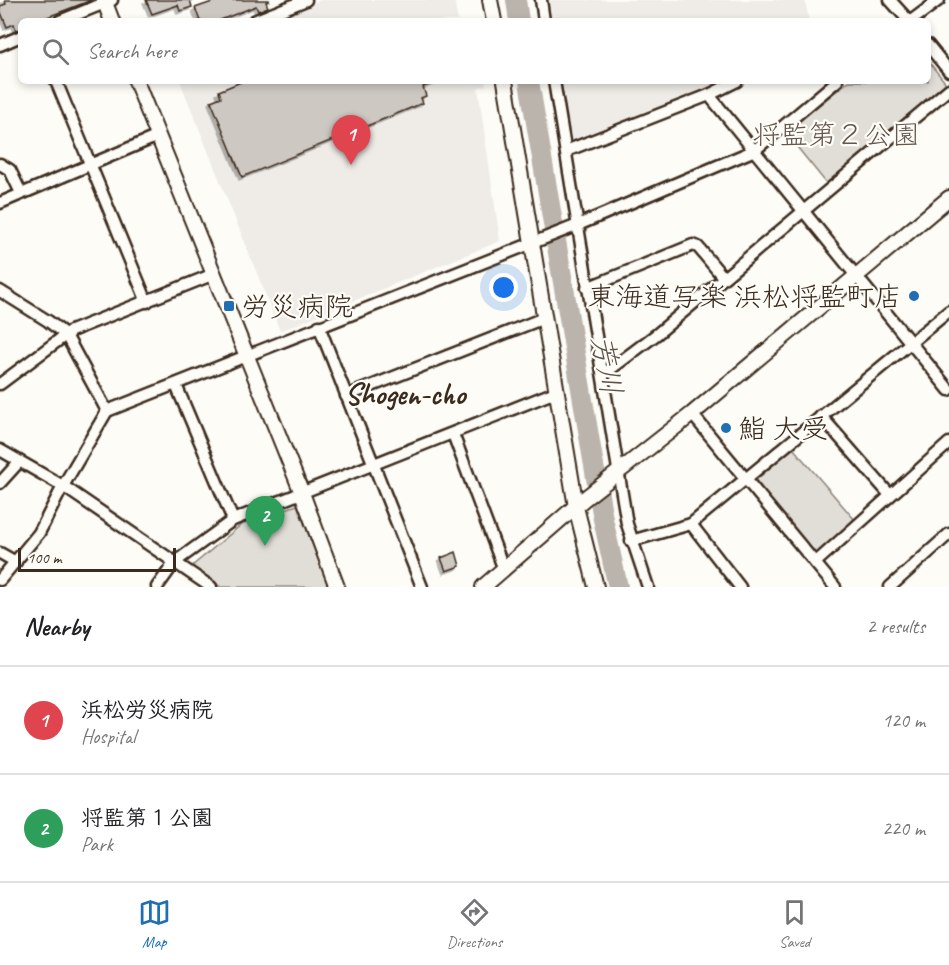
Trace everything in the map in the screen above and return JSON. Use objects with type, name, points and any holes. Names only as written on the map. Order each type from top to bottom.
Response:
[{"type":"street","points":[[261,18],[306,0]]},
{"type":"street","points":[[490,0],[493,18]]},
{"type":"street","points":[[541,0],[544,18]]},
{"type":"street","points":[[890,0],[907,18]]},
{"type":"street","points":[[914,18],[939,0]]},
{"type":"street","points":[[67,18],[107,1],[111,18]]},
{"type":"street","points":[[0,45],[18,37]]},
{"type":"street","points":[[931,49],[949,71]]},
{"type":"street","points":[[57,84],[147,302]]},
{"type":"street","points":[[137,84],[302,493],[337,587]]},
{"type":"street","points":[[506,84],[534,242],[544,318],[596,587]]},
{"type":"street","points":[[555,84],[566,151],[575,226],[604,374],[616,474],[631,541],[648,587]]},
{"type":"street","points":[[566,151],[709,95],[730,84]]},
{"type":"street","points":[[0,580],[39,533],[63,486],[107,411],[176,385],[246,354],[575,226],[755,150],[833,84]]},
{"type":"street","points":[[604,374],[949,88]]},
{"type":"street","points":[[709,95],[949,390]]},
{"type":"street","points":[[0,203],[158,136]]},
{"type":"street","points":[[0,164],[10,170],[21,193]]},
{"type":"street","points":[[483,587],[580,503],[692,414],[949,198]]},
{"type":"street","points":[[587,288],[696,245],[723,277]]},
{"type":"street","points":[[0,384],[66,335],[214,274]]},
{"type":"street","points":[[0,291],[66,335],[107,411]]},
{"type":"street","points":[[631,541],[691,524],[949,311]]},
{"type":"street","points":[[346,396],[544,318]]},
{"type":"street","points":[[319,326],[422,587]]},
{"type":"street","points":[[176,385],[233,520]]},
{"type":"street","points":[[157,587],[175,562],[233,520],[558,391]]},
{"type":"street","points":[[692,414],[835,587]]},
{"type":"street","points":[[821,416],[890,495]]},
{"type":"street","points":[[453,434],[504,570]]},
{"type":"street","points":[[815,563],[949,443]]},
{"type":"street","points":[[0,450],[63,486],[211,587]]},
{"type":"street","points":[[0,483],[19,462]]},
{"type":"street","points":[[691,524],[740,587]]},
{"type":"street","points":[[890,587],[949,534]]},
{"type":"street","points":[[0,553],[16,562]]},
{"type":"shaded area","points":[[321,0],[454,0],[457,18],[276,18]]},
{"type":"shaded area","points":[[549,0],[805,0],[808,18],[552,18]]},
{"type":"shaded area","points":[[181,84],[486,84],[478,88],[500,241],[280,331]]},
{"type":"shaded area","points":[[561,84],[721,84],[644,118],[571,142]]},
{"type":"green space","name":"将監第２公園","points":[[931,65],[945,82],[945,89],[827,184],[785,132],[845,84],[931,84]]},
{"type":"green space","points":[[793,448],[855,520],[817,553],[813,553],[755,485],[756,480]]},
{"type":"green space","points":[[297,505],[329,587],[221,587],[191,567],[241,525]]},
{"type":"building","points":[[5,0],[92,0],[45,18],[18,18],[18,30],[16,30],[14,24],[7,27],[0,10],[0,6],[6,4]]},
{"type":"building","points":[[146,0],[190,0],[192,7],[180,11],[178,5],[152,14]]},
{"type":"building","points":[[218,0],[269,0],[266,2],[268,7],[258,11],[256,6],[226,18],[199,18],[195,8]]},
{"type":"building","points":[[236,84],[430,84],[423,87],[426,96],[421,98],[423,103],[242,177],[211,101],[221,97],[219,91]]},
{"type":"building","points":[[456,552],[460,566],[446,571],[441,558]]},
{"type":"waterway","name":"芳川","points":[[516,0],[519,18]]},
{"type":"waterway","name":"芳川","points":[[530,84],[603,519],[618,587]]},
{"type":"place","name":"浜松労災病院","points":[[351,165]]},
{"type":"place","name":"東海道写楽 浜松将監町店","points":[[914,296]]},
{"type":"place","name":"労災病院","points":[[229,306]]},
{"type":"place","name":"鮨 大受","points":[[726,428]]},
{"type":"place","name":"将監第１公園","points":[[265,546]]},
{"type":"district","name":"Shogen-cho","points":[[405,394]]}]
